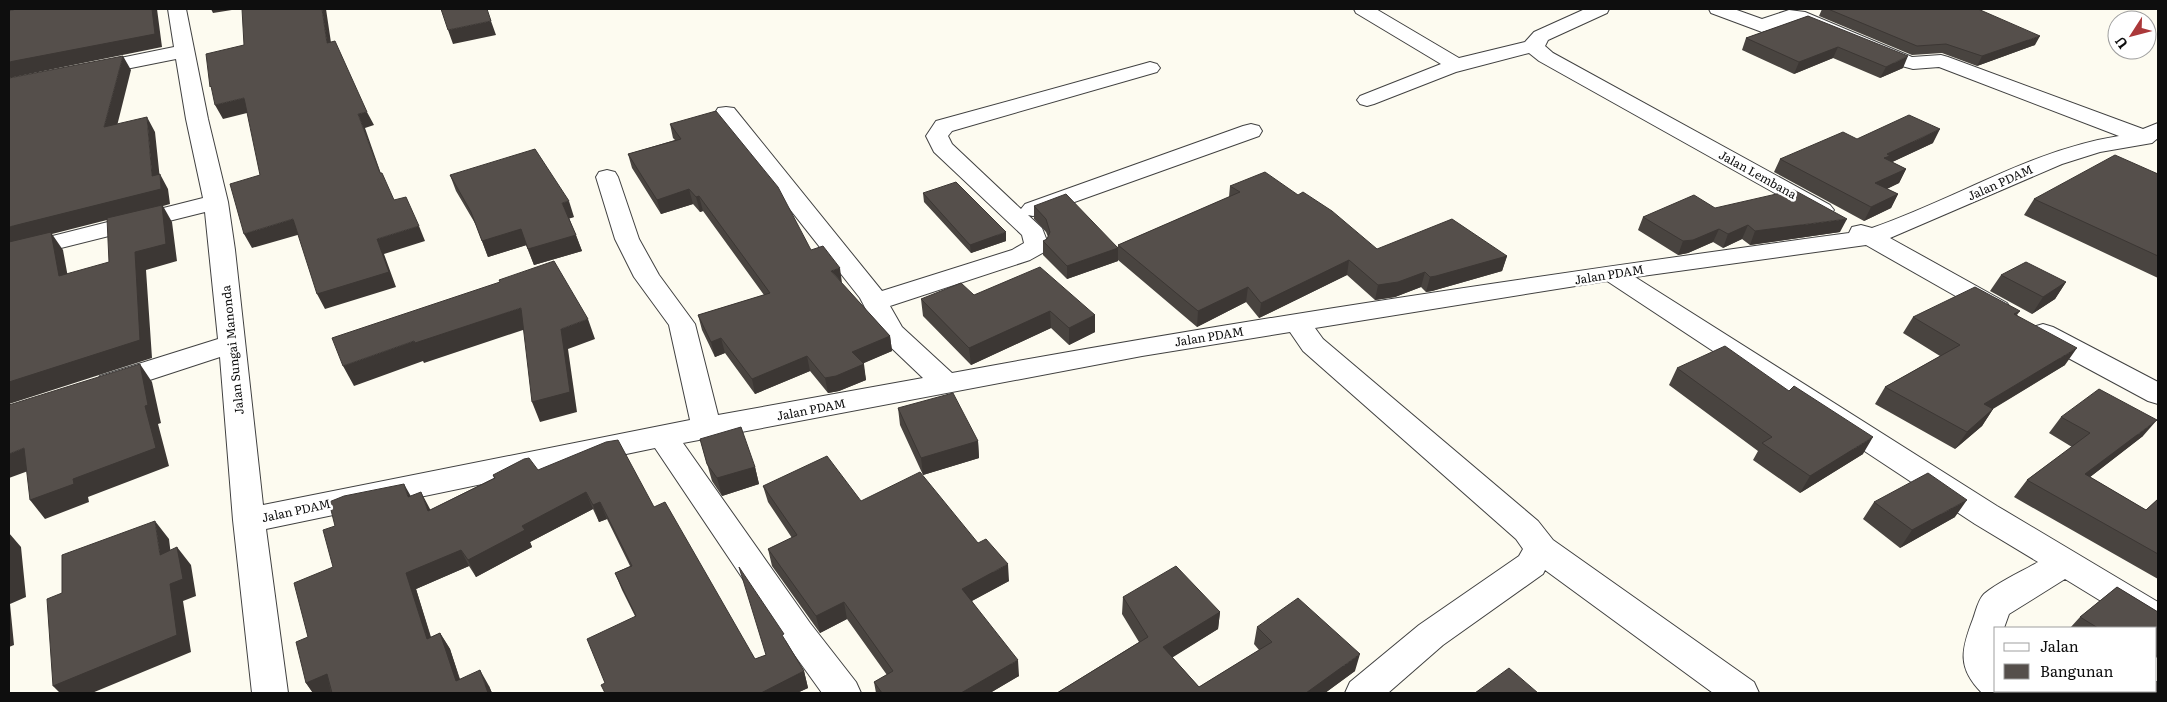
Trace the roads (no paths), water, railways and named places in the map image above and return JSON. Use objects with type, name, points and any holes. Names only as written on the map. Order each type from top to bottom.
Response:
[{"type":"street","name":"Jalan Sungai Manonda","points":[[177,9],[197,119],[216,202],[249,520],[270,693]]},
{"type":"street","points":[[1364,9],[1457,65]]},
{"type":"street","points":[[1367,100],[1457,65],[1496,53],[1534,46],[1536,39],[1541,36],[1600,9]]},
{"type":"street","points":[[1718,9],[1762,26],[1789,16],[1798,16],[1905,61],[1913,63],[1938,60],[2106,124],[2149,136]]},
{"type":"street","name":"Jalan Lembana","points":[[1534,46],[1546,57],[2018,320],[2158,394]]},
{"type":"street","points":[[74,73],[186,51]]},
{"type":"street","points":[[875,302],[1020,254],[1037,246],[1033,233],[942,147],[937,136],[944,126],[1150,68]]},
{"type":"street","points":[[726,113],[875,302],[891,332],[947,384]]},
{"type":"street","points":[[1015,216],[1251,131]]},
{"type":"street","name":"Jalan PDAM","points":[[249,520],[662,436],[1142,347],[1611,273],[1870,237],[1896,228],[2054,159],[2097,146],[2149,136]]},
{"type":"street","points":[[608,177],[627,239],[647,277],[682,324],[707,429]]},
{"type":"street","points":[[9,254],[216,202]]},
{"type":"street","points":[[1611,273],[1986,515],[2158,619]]},
{"type":"street","points":[[1297,323],[1313,345],[1527,530],[1541,549],[1741,693]]},
{"type":"street","points":[[90,390],[232,344]]},
{"type":"street","points":[[662,436],[798,633],[843,693]]},
{"type":"street","points":[[1363,693],[1431,635],[1531,565],[1541,549]]},
{"type":"street","points":[[1994,681],[1984,671],[1981,644],[1995,605],[2064,563]]}]
